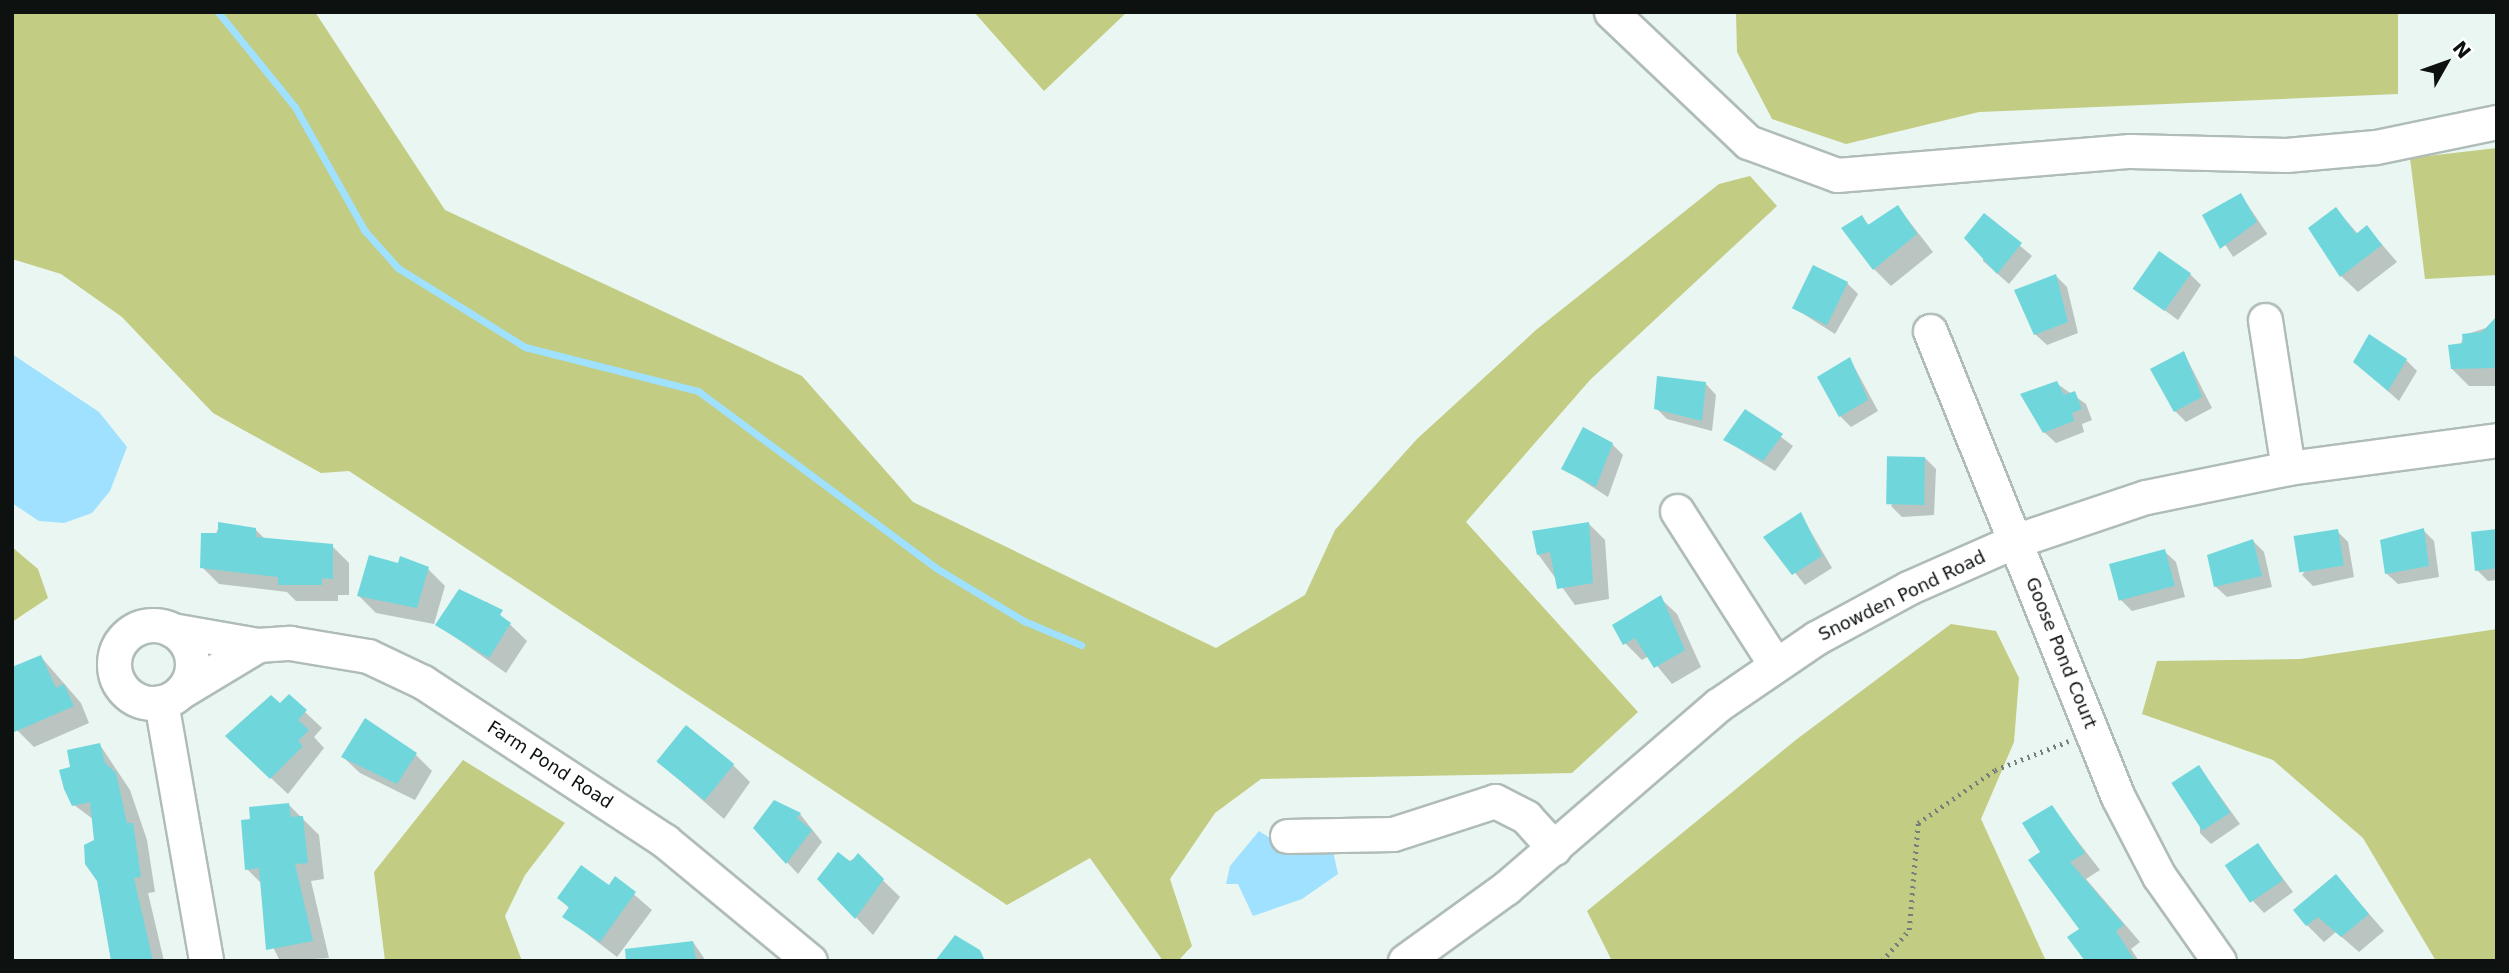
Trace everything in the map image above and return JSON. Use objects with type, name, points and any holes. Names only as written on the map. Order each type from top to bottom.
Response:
[{"type":"street","points":[[1611,12],[1748,142],[1837,175],[2130,152],[2286,155],[2376,147],[2497,122]]},
{"type":"street","points":[[2265,320],[2288,468]]},
{"type":"street","name":"Goose Pond Court","points":[[1930,331],[2093,732],[2159,876],[2219,961]]},
{"type":"street","name":"Snowden Pond Road","points":[[1405,961],[1554,849],[1668,745],[1775,664],[1908,588],[2015,541],[2146,497],[2288,468],[2497,440]]},
{"type":"street","points":[[1677,511],[1775,664]]},
{"type":"street","name":"Farm Pond Road","points":[[258,645],[171,697],[127,694],[114,671],[115,653],[134,629],[172,630],[258,645],[290,643],[368,656],[423,682],[665,841],[809,960]]},
{"type":"street","points":[[172,630],[192,663],[171,697],[206,961]]},
{"type":"street","points":[[1287,836],[1393,834],[1495,801],[1526,817],[1554,849]]},
{"type":"path","points":[[1882,961],[1909,930],[1918,823],[1994,770],[2093,732]]},
{"type":"green space","points":[[12,12],[315,12],[445,210],[802,376],[913,502],[1216,648],[1305,595],[1335,530],[1417,439],[1536,330],[1719,184],[1750,176],[1777,206],[1590,380],[1466,522],[1638,712],[1572,773],[1261,779],[1215,813],[1170,879],[1192,946],[1178,961],[1163,961],[1090,858],[1007,905],[349,471],[321,473],[213,413],[122,317],[61,274],[12,259]]},
{"type":"green space","points":[[974,12],[1127,12],[1044,91]]},
{"type":"green space","points":[[1736,12],[2398,12],[2398,94],[1979,112],[1846,144],[1772,119],[1737,52]]},
{"type":"green space","points":[[2497,148],[2497,275],[2425,279],[2410,158]]},
{"type":"green space","points":[[12,547],[38,569],[48,598],[12,622]]},
{"type":"green space","points":[[1951,624],[1996,631],[2019,678],[2014,742],[1981,819],[2046,961],[1612,961],[1587,911],[1797,739]]},
{"type":"green space","points":[[2497,629],[2497,961],[2436,961],[2363,838],[2273,760],[2142,714],[2157,661],[2300,659]]},
{"type":"green space","points":[[463,760],[565,823],[525,875],[505,916],[522,961],[385,961],[374,872]]},
{"type":"water","points":[[12,354],[99,412],[127,447],[110,491],[92,513],[64,523],[39,521],[12,503]]},
{"type":"water","points":[[1259,831],[1275,841],[1333,851],[1338,874],[1302,899],[1253,916],[1238,884],[1226,884],[1230,866]]},
{"type":"building","points":[[2241,193],[2257,222],[2220,249],[2202,215]]},
{"type":"building","points":[[1898,205],[1917,234],[1873,270],[1841,228],[1862,215],[1868,225]]},
{"type":"building","points":[[2336,207],[2356,234],[2367,225],[2382,245],[2340,277],[2308,228]]},
{"type":"building","points":[[1984,213],[2022,243],[1997,274],[1964,238]]},
{"type":"building","points":[[2159,251],[2191,273],[2165,311],[2133,289]]},
{"type":"building","points":[[1813,265],[1848,282],[1827,325],[1792,308]]},
{"type":"building","points":[[2056,274],[2068,322],[2034,335],[2014,290]]},
{"type":"building","points":[[2497,316],[2497,368],[2451,369],[2448,345],[2463,343],[2462,334],[2482,332]]},
{"type":"building","points":[[2369,334],[2407,359],[2388,391],[2353,362]]},
{"type":"building","points":[[2184,351],[2202,397],[2174,412],[2150,369]]},
{"type":"building","points":[[1850,357],[1868,400],[1839,417],[1817,377]]},
{"type":"building","points":[[1657,376],[1706,382],[1702,421],[1654,409]]},
{"type":"building","points":[[2057,381],[2064,395],[2075,391],[2082,409],[2072,413],[2074,421],[2043,433],[2020,394]]},
{"type":"building","points":[[1745,409],[1783,434],[1763,461],[1723,440]]},
{"type":"building","points":[[1583,427],[1613,443],[1596,487],[1561,469]]},
{"type":"building","points":[[1887,456],[1925,457],[1924,505],[1886,504]]},
{"type":"building","points":[[1801,512],[1822,556],[1792,575],[1763,537]]},
{"type":"building","points":[[218,522],[256,528],[256,537],[333,544],[333,579],[322,578],[322,585],[278,585],[278,577],[200,568],[201,533],[218,533]]},
{"type":"building","points":[[1589,522],[1593,583],[1557,589],[1550,552],[1537,555],[1532,531]]},
{"type":"building","points":[[2424,528],[2429,566],[2385,574],[2380,540]]},
{"type":"building","points":[[2338,529],[2344,566],[2299,573],[2294,536]]},
{"type":"building","points":[[2497,529],[2497,568],[2475,571],[2471,532]]},
{"type":"building","points":[[2253,539],[2262,576],[2214,587],[2207,555]]},
{"type":"building","points":[[2165,549],[2175,586],[2119,601],[2109,564]]},
{"type":"building","points":[[369,555],[398,563],[400,556],[429,567],[417,608],[357,596]]},
{"type":"building","points":[[459,589],[503,610],[500,615],[511,623],[489,658],[435,625]]},
{"type":"building","points":[[1661,595],[1685,650],[1654,668],[1635,638],[1623,645],[1612,625]]},
{"type":"building","points":[[41,655],[56,688],[64,684],[74,706],[12,733],[12,667]]},
{"type":"building","points":[[289,694],[307,710],[298,720],[309,730],[298,741],[303,746],[270,779],[225,736],[271,695],[280,703]]},
{"type":"building","points":[[365,718],[417,753],[397,784],[341,757]]},
{"type":"building","points":[[686,725],[734,764],[705,801],[656,762]]},
{"type":"building","points":[[100,743],[105,763],[116,773],[127,823],[133,823],[141,877],[134,878],[153,961],[111,961],[97,881],[85,864],[84,845],[94,840],[90,802],[72,806],[59,770],[70,767],[67,750]]},
{"type":"building","points":[[2199,765],[2230,813],[2202,831],[2171,783]]},
{"type":"building","points":[[774,800],[801,813],[797,818],[812,830],[786,864],[753,828]]},
{"type":"building","points":[[289,803],[291,817],[303,816],[308,863],[295,864],[313,941],[266,950],[259,868],[245,870],[241,820],[250,819],[249,807]]},
{"type":"building","points":[[2052,805],[2085,853],[2070,862],[2124,925],[2116,931],[2135,961],[2085,961],[2067,937],[2079,929],[2028,860],[2040,852],[2022,823]]},
{"type":"building","points":[[2258,843],[2283,880],[2250,903],[2225,865]]},
{"type":"building","points":[[838,852],[851,862],[858,853],[884,879],[855,919],[817,879]]},
{"type":"building","points":[[581,865],[609,885],[615,876],[636,892],[600,942],[562,917],[569,907],[557,898]]},
{"type":"building","points":[[2336,874],[2369,914],[2341,937],[2318,917],[2306,926],[2293,910]]},
{"type":"building","points":[[955,935],[980,950],[985,961],[935,961]]},
{"type":"building","points":[[693,941],[696,961],[626,961],[625,949]]},
{"type":"waterway","points":[[218,12],[295,107],[365,231],[398,268],[525,347],[698,391],[936,568],[1024,621],[1081,645]]}]
